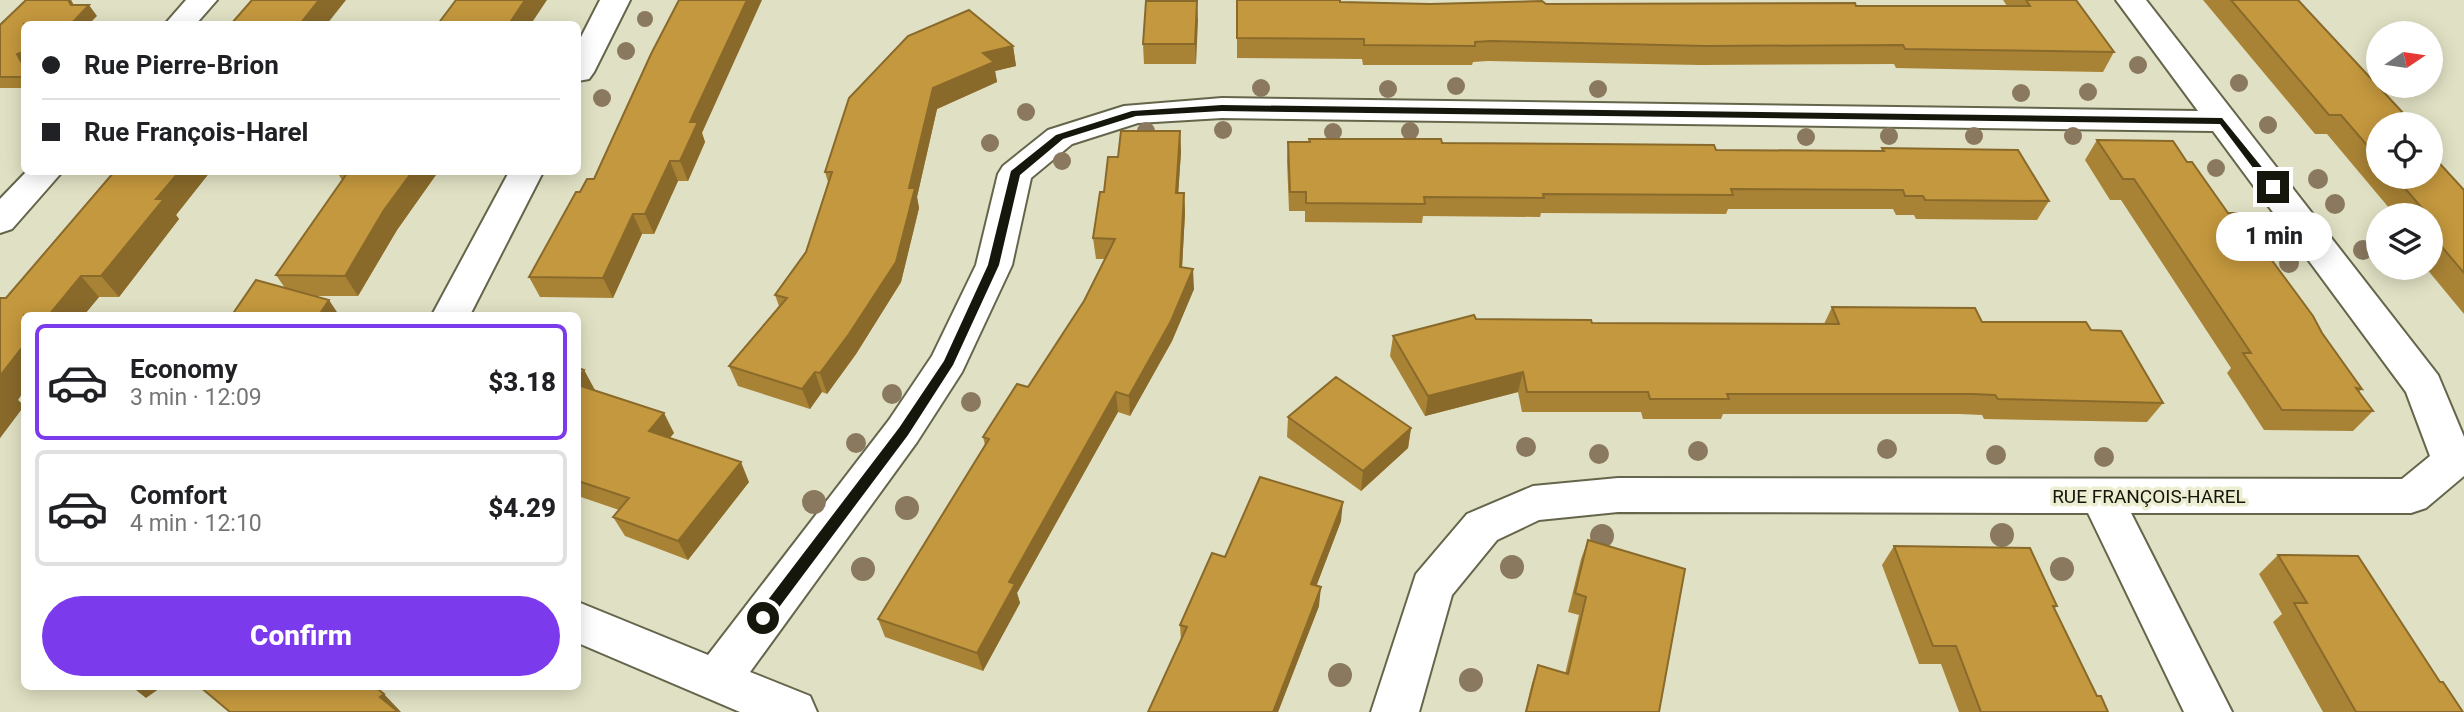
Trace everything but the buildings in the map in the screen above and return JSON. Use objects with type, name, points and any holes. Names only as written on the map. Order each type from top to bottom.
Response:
[{"type":"street","points":[[183,21],[202,0]]},
{"type":"street","points":[[581,66],[615,0]]},
{"type":"street","name":"RUE FRANÇOIS-HAREL","points":[[1395,712],[1432,587],[1482,527],[1533,503],[1618,495],[2412,496],[2453,461],[2424,386],[2130,0]]},
{"type":"street","points":[[716,680],[904,431],[948,362],[994,265],[1015,174],[1060,137],[1135,113],[1222,108],[2222,121]]},
{"type":"street","points":[[0,221],[42,175]]},
{"type":"street","points":[[453,312],[524,175]]},
{"type":"street","points":[[2101,496],[2208,712]]},
{"type":"street","points":[[581,623],[793,712]]},
{"type":"route","points":[[763,618],[904,431],[948,362],[994,265],[1015,174],[1060,137],[1135,113],[1222,108],[2222,121],[2273,187]]}]
